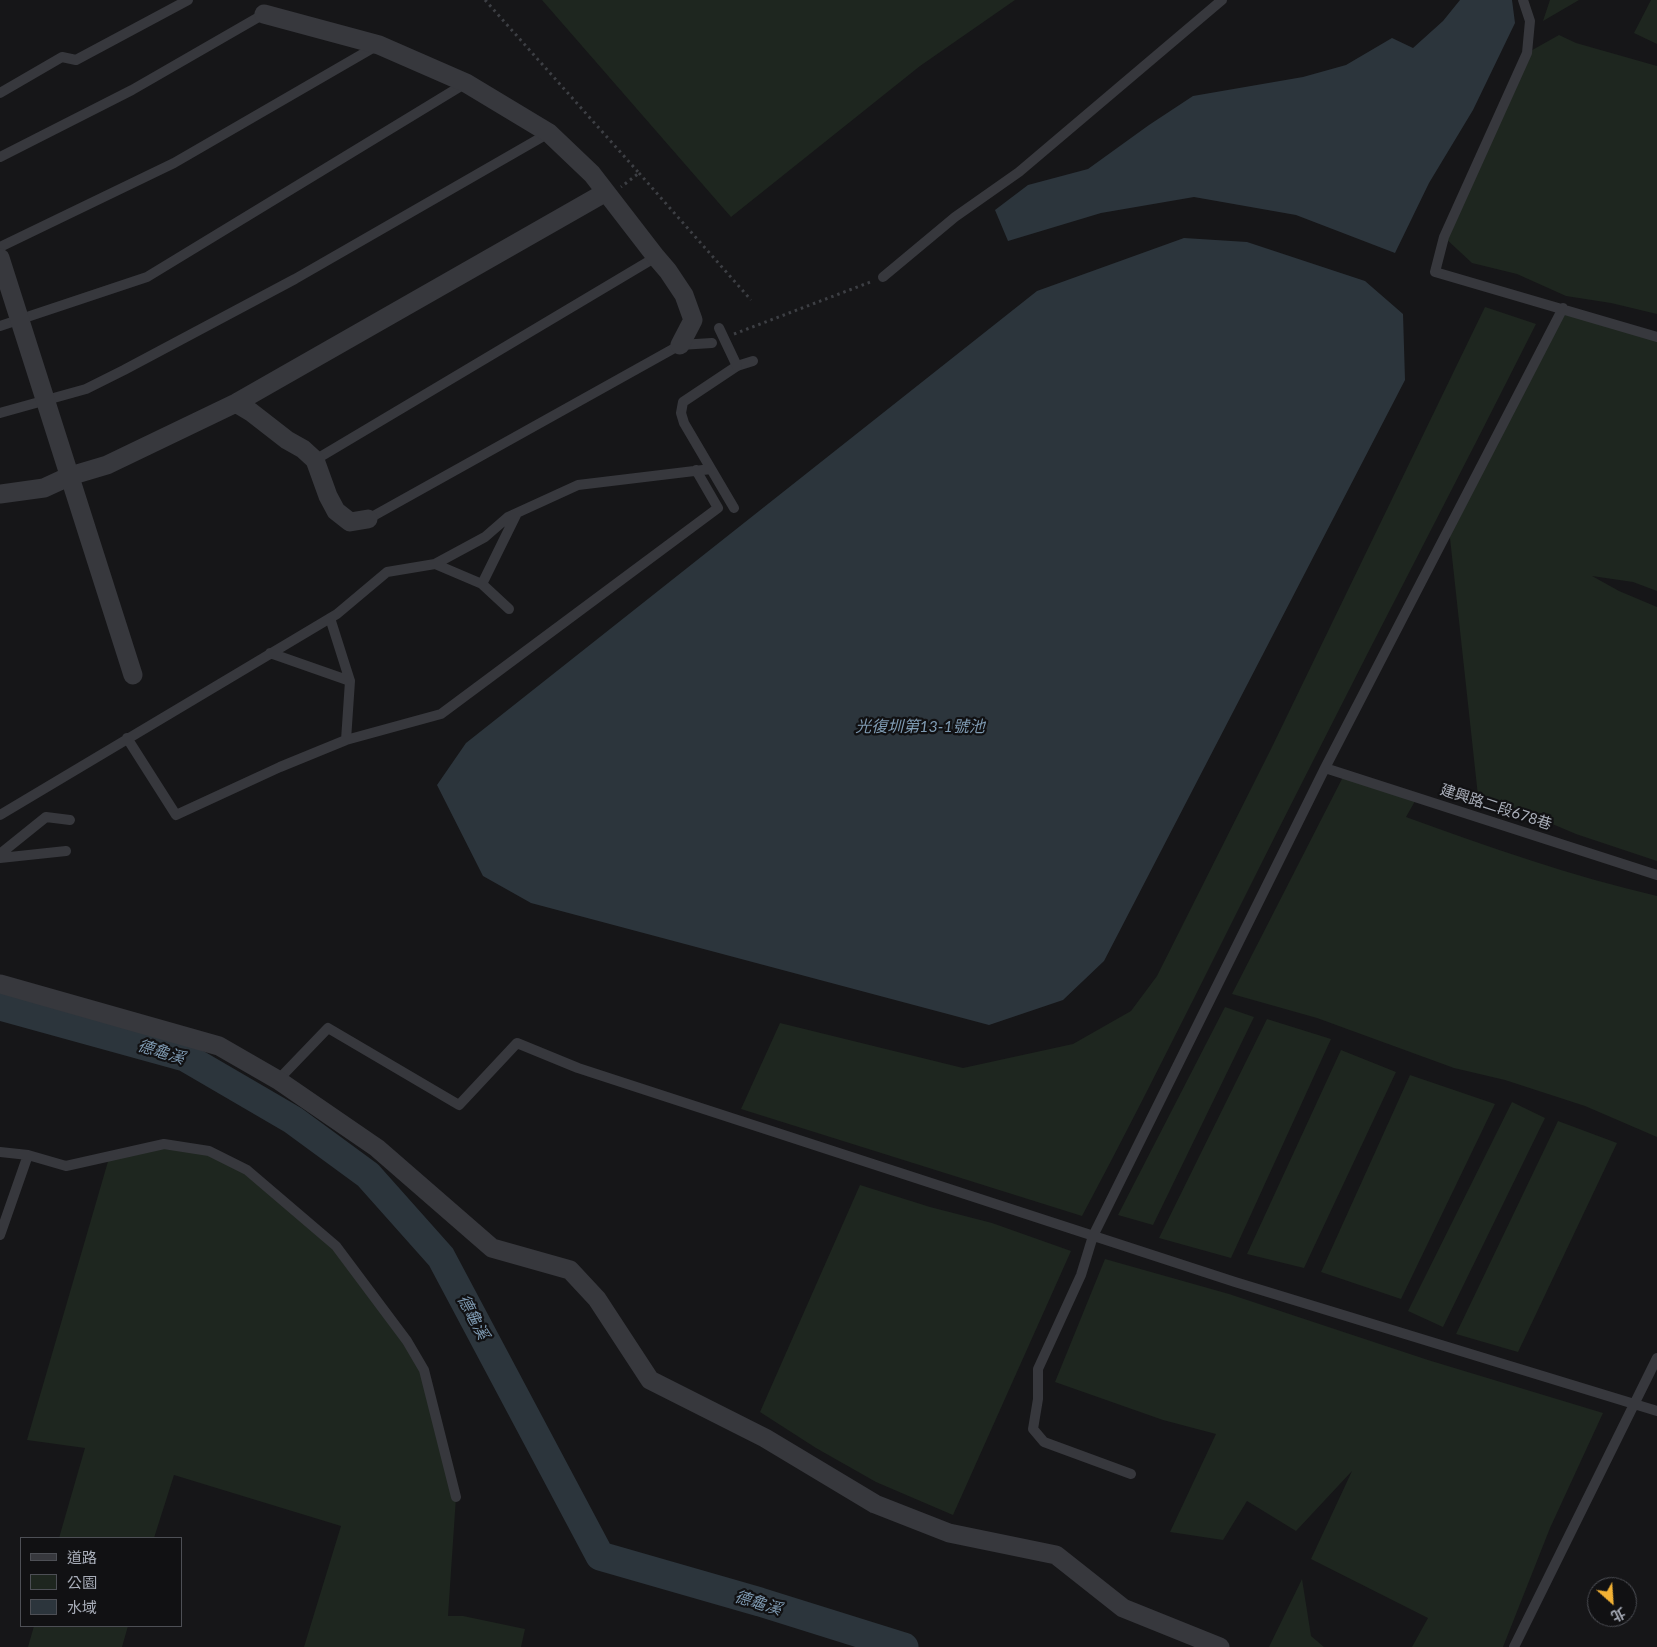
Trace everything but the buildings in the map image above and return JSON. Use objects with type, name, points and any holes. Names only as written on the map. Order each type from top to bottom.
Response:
[{"type":"street","points":[[264,14],[379,45],[466,83],[549,133],[592,174],[684,295],[693,320],[680,345]]},
{"type":"street","points":[[0,494],[44,488],[70,476],[106,465],[236,403],[606,192]]},
{"type":"street","points":[[0,258],[133,675]]},
{"type":"street","points":[[236,403],[252,412],[315,460],[328,496],[336,511],[350,522],[368,519]]},
{"type":"street","points":[[0,984],[219,1046],[278,1080],[377,1148],[492,1248],[570,1270],[597,1298],[650,1380],[765,1438],[875,1504],[949,1533],[1056,1555],[1123,1608],[1220,1647]]},
{"type":"lane","points":[[0,93],[62,57],[76,60],[188,0]]},
{"type":"lane","points":[[883,277],[955,216],[1019,172],[1222,0]]},
{"type":"lane","points":[[1523,0],[1530,21],[1527,53],[1444,237],[1435,272],[1657,337]]},
{"type":"lane","points":[[0,157],[132,90],[264,14]]},
{"type":"lane","points":[[0,247],[174,163],[379,45]]},
{"type":"lane","points":[[0,326],[147,277],[466,83]]},
{"type":"lane","points":[[0,413],[86,388],[216,322],[295,279],[549,133]]},
{"type":"lane","points":[[315,460],[656,257]]},
{"type":"lane","points":[[1131,1474],[1044,1442],[1033,1429],[1038,1399],[1038,1369],[1081,1275],[1093,1236],[1325,768],[1563,308]]},
{"type":"lane","points":[[719,328],[737,366]]},
{"type":"lane","points":[[368,519],[680,345],[712,343]]},
{"type":"lane","points":[[734,508],[684,423],[681,413],[683,402],[737,366],[753,361]]},
{"type":"lane","points":[[0,815],[337,614],[387,572],[436,564],[485,537],[508,517],[578,485],[711,469]]},
{"type":"lane","points":[[127,738],[176,815],[280,766],[346,740],[441,714],[718,508],[696,470]]},
{"type":"lane","points":[[482,584],[518,513]]},
{"type":"lane","points":[[436,564],[482,584],[509,610]]},
{"type":"lane","points":[[330,618],[350,681],[346,740]]},
{"type":"lane","points":[[270,653],[350,681]]},
{"type":"lane","name":"建興路二段678巷","points":[[1325,768],[1657,875]]},
{"type":"lane","points":[[0,854],[46,817],[70,820]]},
{"type":"lane","points":[[0,858],[66,851]]},
{"type":"lane","points":[[278,1080],[328,1028],[459,1105],[517,1043],[578,1068],[1093,1236],[1245,1285],[1657,1411]]},
{"type":"lane","points":[[0,1152],[28,1155],[66,1166],[164,1144],[209,1151],[247,1170],[336,1246],[407,1340],[424,1370],[456,1496]]},
{"type":"lane","points":[[0,1235],[28,1155]]},
{"type":"lane","points":[[1514,1647],[1657,1358]]},
{"type":"path","points":[[485,0],[751,300]]},
{"type":"path","points":[[606,192],[624,186],[639,173]]},
{"type":"path","points":[[712,343],[883,277]]},
{"type":"green space","points":[[542,0],[1015,0],[920,66],[731,217]]},
{"type":"green space","points":[[1550,0],[1579,0],[1543,21]]},
{"type":"green space","points":[[1651,0],[1657,0],[1657,44],[1634,33]]},
{"type":"green space","points":[[1559,35],[1576,43],[1657,66],[1657,314],[1611,303],[1566,296],[1517,274],[1472,263],[1444,237],[1527,53]]},
{"type":"green space","points":[[1485,307],[1536,324],[1082,1216],[741,1109],[780,1023],[963,1068],[1073,1044],[1131,1011],[1157,976],[1271,749]]},
{"type":"green space","points":[[1563,308],[1657,339],[1657,591],[1633,582],[1592,576],[1619,591],[1657,607],[1657,861],[1576,834],[1512,807],[1478,796],[1449,529]]},
{"type":"green space","points":[[1345,773],[1419,794],[1406,817],[1562,870],[1657,896],[1657,1137],[1585,1106],[1505,1080],[1454,1068],[1317,1018],[1232,994]]},
{"type":"green space","points":[[1225,1007],[1254,1017],[1153,1225],[1118,1215]]},
{"type":"green space","points":[[1267,1019],[1331,1039],[1231,1258],[1159,1238]]},
{"type":"green space","points":[[1341,1050],[1396,1072],[1304,1268],[1247,1254]]},
{"type":"green space","points":[[1410,1075],[1495,1104],[1401,1299],[1321,1272]]},
{"type":"green space","points":[[1512,1102],[1545,1118],[1443,1327],[1408,1311]]},
{"type":"green space","points":[[1558,1121],[1617,1143],[1518,1352],[1456,1334]]},
{"type":"green space","points":[[164,1144],[209,1151],[247,1170],[336,1246],[424,1370],[456,1497],[448,1616],[463,1616],[525,1629],[521,1647],[304,1647],[341,1526],[174,1475],[154,1537],[59,1537],[85,1448],[27,1440],[109,1158]]},
{"type":"green space","points":[[860,1185],[930,1207],[992,1223],[1071,1251],[953,1515],[876,1482],[816,1448],[760,1412]]},
{"type":"green space","points":[[1105,1259],[1229,1294],[1428,1360],[1603,1413],[1550,1528],[1503,1647],[1412,1647],[1428,1618],[1311,1559],[1352,1471],[1296,1531],[1247,1501],[1223,1540],[1170,1532],[1216,1434],[1163,1420],[1055,1382]]},
{"type":"green space","points":[[1302,1579],[1311,1636],[1324,1647],[1269,1647]]},
{"type":"green space","points":[[34,1627],[128,1627],[122,1647],[28,1647]]},
{"type":"water","points":[[1460,0],[1512,0],[1515,23],[1473,110],[1429,183],[1395,253],[1296,215],[1194,197],[1101,213],[1008,241],[995,210],[1028,185],[1088,169],[1193,96],[1303,77],[1346,65],[1392,38],[1413,48],[1443,21]]},
{"type":"water","name":"光復圳第13-1號池","points":[[1184,238],[1247,242],[1365,281],[1403,314],[1405,380],[1104,961],[1063,1000],[989,1025],[531,903],[483,876],[437,785],[466,743],[1037,291]]},
{"type":"waterway","name":"德龜溪","points":[[0,1006],[185,1057],[293,1120],[368,1175],[441,1257],[600,1556],[760,1602],[904,1647]]}]
